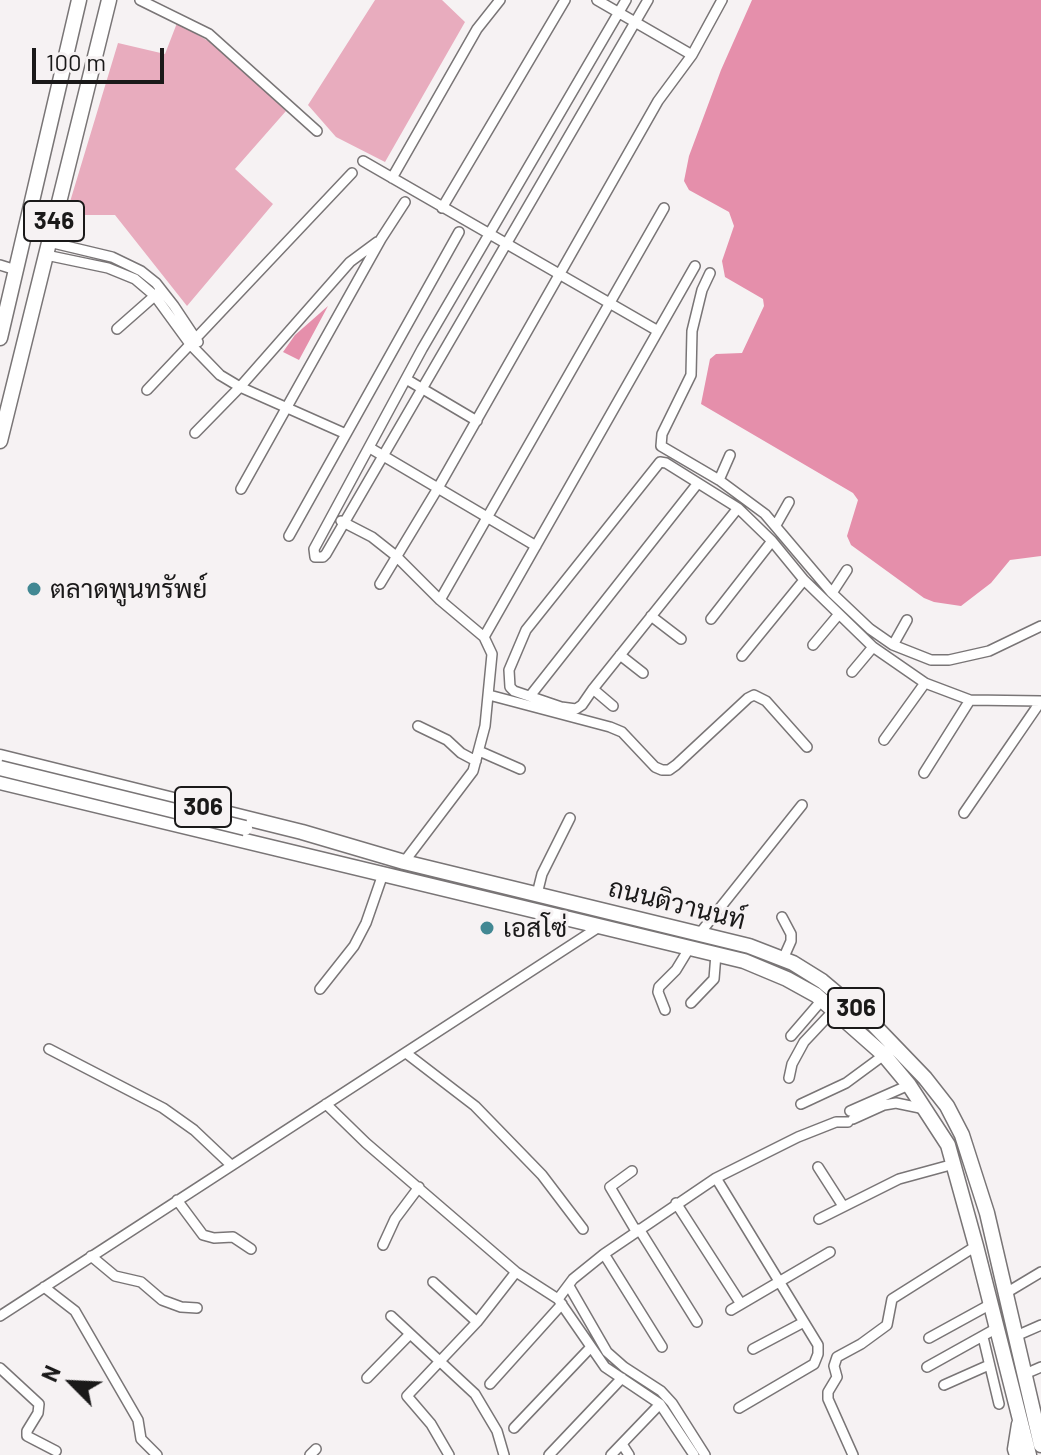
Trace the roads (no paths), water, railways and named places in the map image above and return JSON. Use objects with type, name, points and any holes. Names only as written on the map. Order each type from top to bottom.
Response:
[{"type":"main road","name":"346","points":[[0,338],[79,0]]},
{"type":"main road","name":"346","points":[[0,441],[109,0]]},
{"type":"main road","points":[[41,163],[67,169]]},
{"type":"main road","name":"ถนนติวานนท์","points":[[0,757],[290,829],[404,862],[749,946],[783,959],[822,981],[849,1001],[897,1048],[947,1106],[962,1135],[975,1170],[1034,1412],[1034,1445]]},
{"type":"main road","points":[[29,788],[23,777],[25,771],[34,766]]},
{"type":"main road","name":"306","points":[[0,768],[245,828],[404,862]]},
{"type":"main road","name":"ถนนติวานนท์","points":[[0,782],[744,961],[787,979],[822,1000],[884,1055],[909,1085],[948,1145],[997,1328],[1034,1412]]},
{"type":"main road","points":[[1017,1455],[1016,1434],[1034,1412]]},
{"type":"street","points":[[140,0],[209,34],[317,131]]},
{"type":"street","points":[[392,178],[477,29],[500,0]]},
{"type":"street","points":[[442,208],[565,0]]},
{"type":"street","points":[[597,0],[692,55]]},
{"type":"street","points":[[626,0],[446,307],[314,549],[315,557],[326,554],[648,0]]},
{"type":"street","points":[[380,584],[477,421],[658,101],[692,55],[722,0]]},
{"type":"street","points":[[533,157],[550,167]]},
{"type":"street","points":[[363,161],[658,331]]},
{"type":"street","points":[[147,390],[352,173]]},
{"type":"street","points":[[241,489],[381,239],[405,202]]},
{"type":"street","points":[[440,600],[664,208]]},
{"type":"street","points":[[289,536],[459,232]]},
{"type":"street","points":[[195,433],[240,387],[350,262],[381,239]]},
{"type":"street","points":[[48,248],[123,261],[141,271],[200,353],[220,375],[346,434]]},
{"type":"street","points":[[0,265],[16,270]]},
{"type":"street","points":[[484,637],[695,266]]},
{"type":"street","points":[[710,273],[702,290],[692,331],[691,375],[660,441],[666,451],[719,480],[776,525],[832,593],[870,629],[893,645],[931,660],[949,660],[989,651],[1041,626]]},
{"type":"street","points":[[117,329],[158,293]]},
{"type":"street","points":[[446,307],[464,317]]},
{"type":"street","points":[[406,379],[477,421]]},
{"type":"street","points":[[370,448],[536,546]]},
{"type":"street","points":[[719,480],[730,455]]},
{"type":"street","points":[[738,508],[582,705],[576,709],[561,707],[514,691],[508,681],[518,644],[526,630],[660,462],[738,508],[772,541],[804,580],[873,647],[925,683],[970,700],[1041,701]]},
{"type":"street","points":[[530,696],[698,483]]},
{"type":"street","points":[[776,525],[789,502]]},
{"type":"street","points":[[332,516],[372,537],[396,556],[440,600],[484,637],[492,654],[489,695],[477,756],[466,782],[404,862]]},
{"type":"street","points":[[711,619],[772,541]]},
{"type":"street","points":[[832,593],[847,570]]},
{"type":"street","points":[[742,656],[804,580]]},
{"type":"street","points":[[813,645],[839,614]]},
{"type":"street","points":[[651,616],[681,639]]},
{"type":"street","points":[[893,645],[907,620]]},
{"type":"street","points":[[852,672],[873,647]]},
{"type":"street","points":[[620,655],[643,673]]},
{"type":"street","points":[[884,740],[925,683]]},
{"type":"street","points":[[593,689],[613,706]]},
{"type":"street","points":[[489,695],[622,732],[655,767],[662,770],[676,765],[754,695],[766,701],[807,747]]},
{"type":"street","points":[[924,773],[970,700]]},
{"type":"street","points":[[964,813],[1041,701]]},
{"type":"street","points":[[418,726],[447,740],[461,753],[520,769]]},
{"type":"street","points":[[700,933],[802,805]]},
{"type":"street","points":[[537,894],[542,874],[570,818]]},
{"type":"street","points":[[320,989],[354,946],[366,923],[383,874]]},
{"type":"street","points":[[782,917],[791,934],[783,959]]},
{"type":"street","points":[[0,1316],[599,927]]},
{"type":"street","points":[[665,1010],[659,987],[676,970],[690,947]]},
{"type":"street","points":[[691,1003],[714,979],[716,954]]},
{"type":"street","points":[[791,1036],[822,1000]]},
{"type":"street","points":[[789,1078],[792,1064],[804,1042],[834,1010]]},
{"type":"street","points":[[49,1049],[163,1108],[194,1130],[231,1165]]},
{"type":"street","points":[[406,1053],[485,1116],[542,1175],[583,1229]]},
{"type":"street","points":[[801,1104],[846,1083],[884,1055]]},
{"type":"street","points":[[490,1384],[560,1301],[569,1286],[604,1254],[716,1178],[909,1085]]},
{"type":"street","points":[[870,1106],[896,1103],[925,1109]]},
{"type":"street","points":[[326,1104],[366,1143],[516,1272],[560,1301],[605,1367],[660,1404],[694,1455]]},
{"type":"street","points":[[819,1219],[912,1174],[954,1164]]},
{"type":"street","points":[[818,1167],[843,1206]]},
{"type":"street","points":[[632,1171],[610,1187],[697,1322]]},
{"type":"street","points":[[716,1178],[818,1345],[814,1364],[739,1408]]},
{"type":"street","points":[[383,1245],[398,1215],[419,1187]]},
{"type":"street","points":[[177,1200],[203,1235],[233,1237],[251,1249]]},
{"type":"street","points":[[676,1203],[736,1307],[830,1252]]},
{"type":"street","points":[[853,1455],[828,1399],[828,1392],[837,1377],[834,1366],[837,1357],[887,1325],[892,1299],[976,1246]]},
{"type":"street","points":[[604,1254],[662,1347]]},
{"type":"street","points":[[91,1256],[115,1276],[141,1282],[162,1300],[181,1307],[197,1308]]},
{"type":"street","points":[[449,1455],[431,1424],[407,1396],[477,1322],[516,1272]]},
{"type":"street","points":[[1006,1293],[1041,1272]]},
{"type":"street","points":[[433,1282],[477,1322]]},
{"type":"street","points":[[569,1286],[607,1352],[661,1391],[705,1455]]},
{"type":"street","points":[[44,1287],[75,1311],[138,1420],[141,1439],[157,1455]]},
{"type":"street","points":[[929,1338],[991,1304]]},
{"type":"street","points":[[391,1316],[475,1394],[497,1431],[504,1455]]},
{"type":"street","points":[[753,1349],[804,1322]]},
{"type":"street","points":[[1016,1336],[1041,1325]]},
{"type":"street","points":[[927,1367],[997,1328]]},
{"type":"street","points":[[367,1378],[410,1334]]},
{"type":"street","points":[[983,1337],[999,1404]]},
{"type":"street","points":[[514,1428],[591,1347]]},
{"type":"street","points":[[944,1385],[989,1365]]},
{"type":"street","points":[[1025,1374],[1041,1367]]},
{"type":"street","points":[[0,1368],[39,1404],[27,1436],[56,1451]]},
{"type":"street","points":[[549,1455],[622,1378]]},
{"type":"street","points":[[611,1455],[660,1404]]},
{"type":"street","points":[[622,1444],[629,1455]]},
{"type":"place","name":"ตลาดพูนทรัพย์","points":[[34,589]]},
{"type":"place","name":"เอสโซ่","points":[[487,928]]}]
